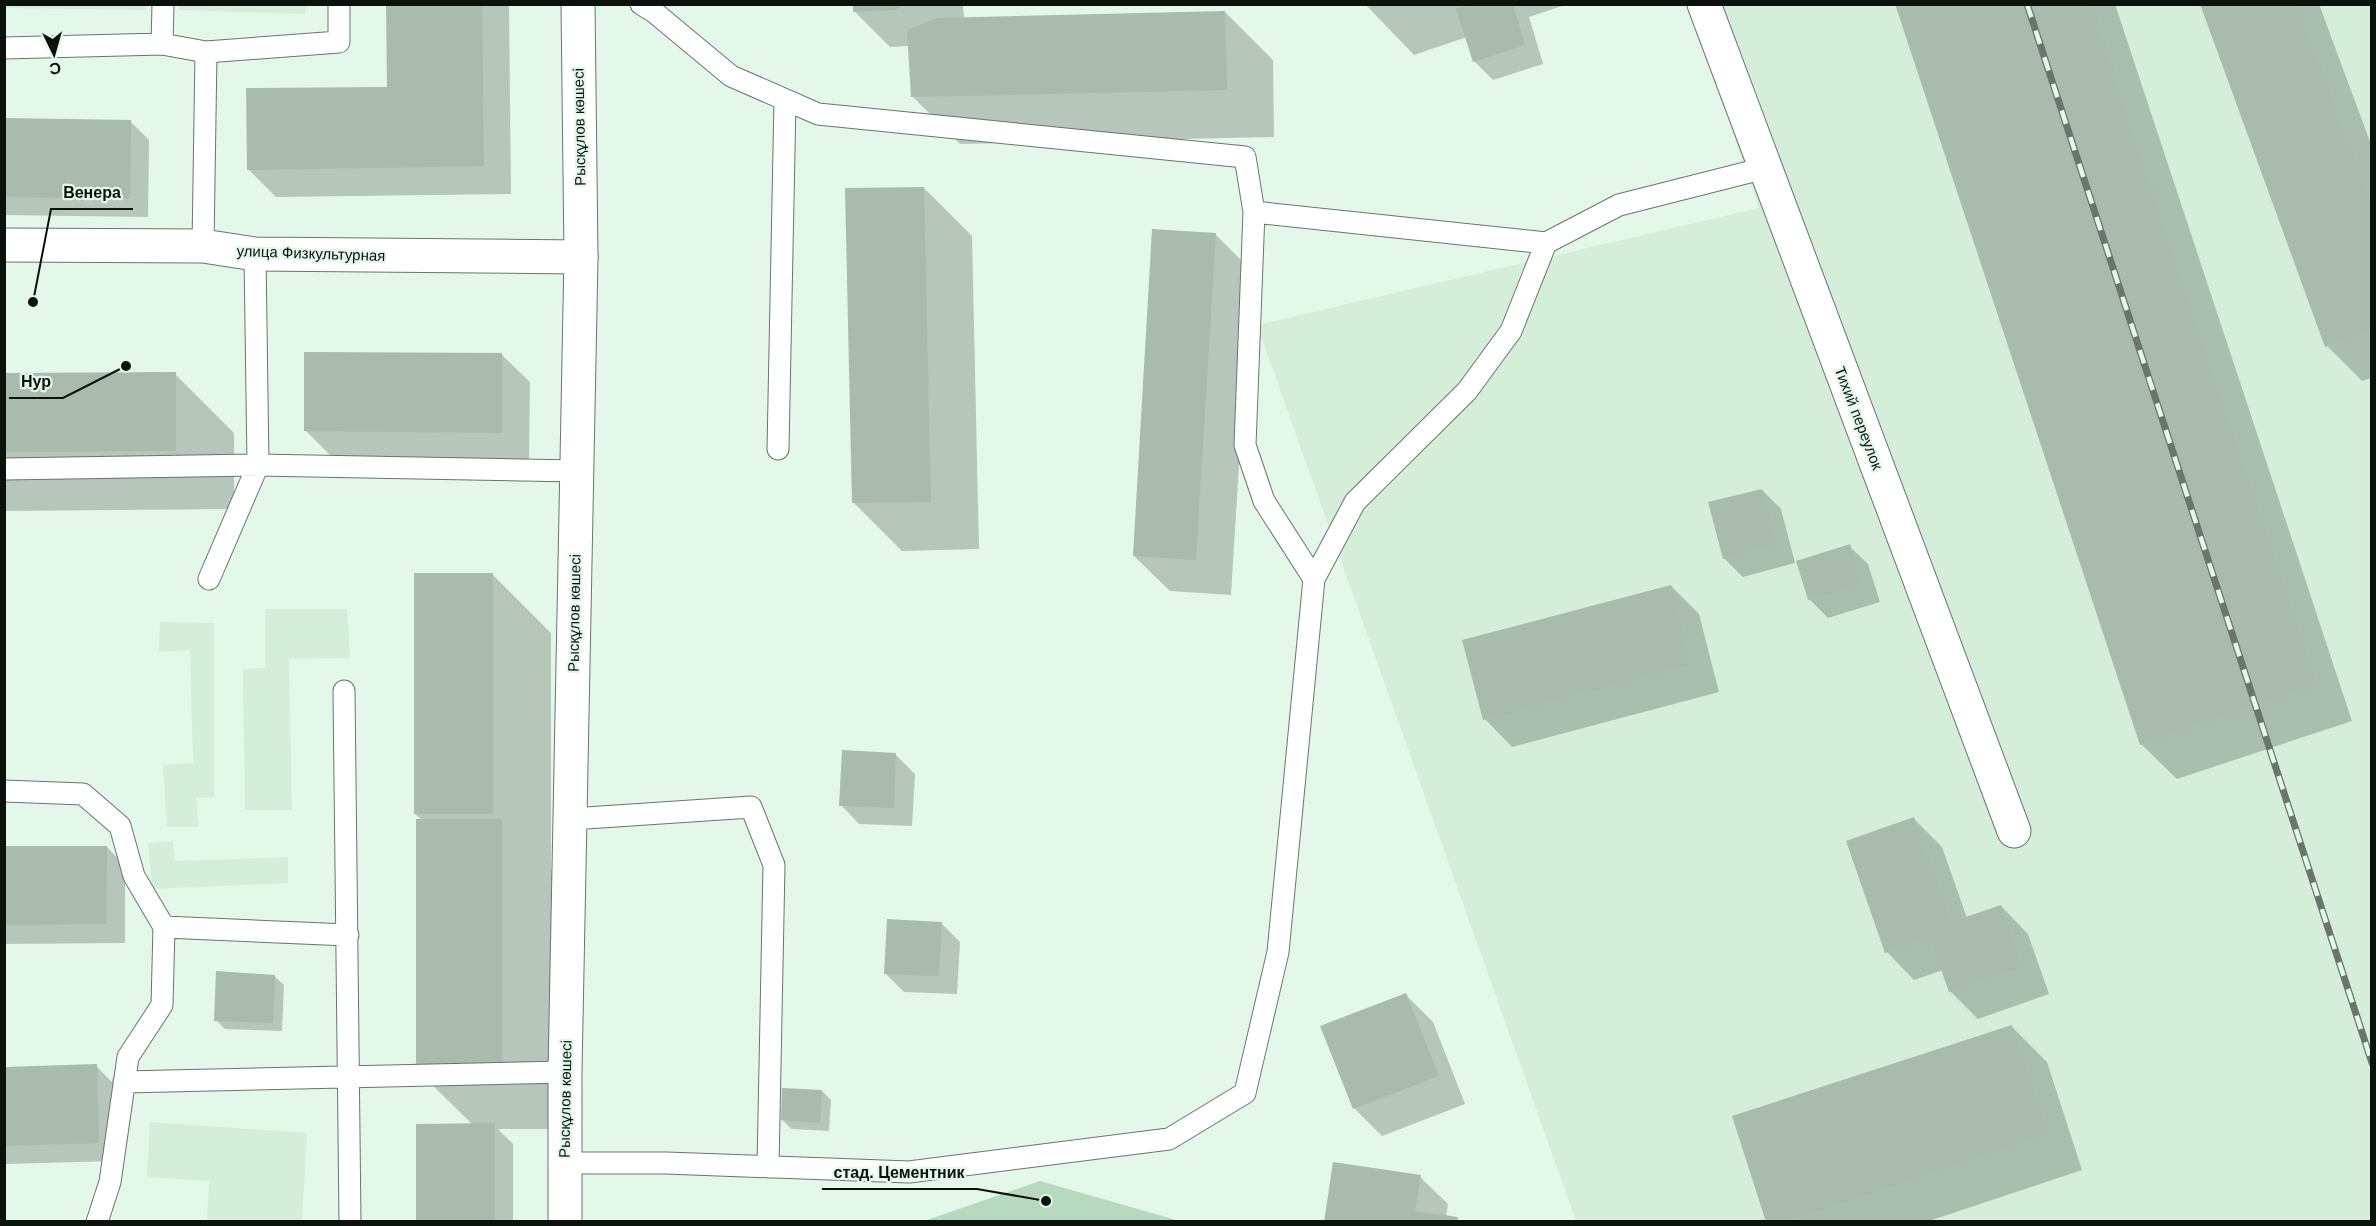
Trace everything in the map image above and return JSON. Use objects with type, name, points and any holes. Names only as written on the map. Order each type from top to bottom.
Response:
[{"type":"street","name":"Рысқұлов көшесі","points":[[565,1221],[565,1072],[581,257],[578,4]]},
{"type":"street","name":"Тихий переулок","points":[[1704,4],[2014,831]]},
{"type":"street","name":"улица Физкультурная","points":[[4,246],[203,246],[255,254],[581,257]]},
{"type":"lane","points":[[162,44],[163,4]]},
{"type":"lane","points":[[4,48],[162,44],[206,52],[339,42],[339,4]]},
{"type":"lane","points":[[641,4],[654,12],[730,76],[818,114],[1245,157],[1254,212],[1245,445],[1264,501],[1314,579]]},
{"type":"lane","points":[[203,246],[206,52]]},
{"type":"lane","points":[[778,449],[785,100]]},
{"type":"lane","points":[[1254,212],[1546,243],[1618,205],[1765,168]]},
{"type":"lane","points":[[565,1163],[909,1172],[1169,1139],[1245,1093],[1278,952],[1314,579],[1355,502],[1467,391],[1511,331],[1546,243]]},
{"type":"lane","points":[[209,579],[258,465],[255,254]]},
{"type":"lane","points":[[4,469],[258,465],[577,471]]},
{"type":"lane","points":[[344,691],[350,1221]]},
{"type":"lane","points":[[4,791],[83,794],[120,826],[134,876],[164,927],[162,1005],[128,1057],[110,1182],[97,1221]]},
{"type":"lane","points":[[570,819],[751,807],[774,865],[768,1167]]},
{"type":"lane","points":[[164,927],[348,935]]},
{"type":"lane","points":[[124,1082],[565,1072]]},
{"type":"shaded area","points":[[5,4],[146,4],[146,10],[5,8]]},
{"type":"shaded area","points":[[179,5],[306,5],[305,14],[179,10]]},
{"type":"shaded area","points":[[1688,5],[2371,5],[2371,1221],[1576,1221],[1257,325],[1759,208]]},
{"type":"shaded area","points":[[265,609],[347,609],[350,658],[289,659],[292,810],[245,810],[243,669],[265,668]]},
{"type":"shaded area","points":[[160,622],[214,623],[214,797],[196,798],[199,827],[167,827],[163,765],[193,763],[190,650],[159,652]]},
{"type":"shaded area","points":[[173,841],[175,861],[288,857],[288,883],[152,889],[148,843]]},
{"type":"shaded area","points":[[150,1122],[307,1133],[302,1221],[207,1221],[209,1181],[147,1177]]},
{"type":"shaded area","points":[[1040,1181],[1180,1221],[924,1221]]},
{"type":"building","points":[[386,4],[482,4],[484,166],[247,170],[246,88],[387,87]]},
{"type":"building","points":[[853,4],[905,4],[895,10],[853,12]]},
{"type":"building","points":[[1471,4],[1513,4],[1525,45],[1473,62],[1456,9]]},
{"type":"building","points":[[1895,4],[2092,4],[2317,686],[2140,745]]},
{"type":"building","points":[[2200,4],[2298,4],[2372,206],[2372,330],[2325,347]]},
{"type":"building","points":[[1225,11],[1227,90],[911,97],[907,30],[937,18]]},
{"type":"building","points":[[4,118],[131,120],[130,199],[4,197]]},
{"type":"building","points":[[924,187],[931,502],[852,503],[845,188]]},
{"type":"building","points":[[1152,229],[1216,233],[1196,560],[1133,556]]},
{"type":"building","points":[[304,352],[502,353],[502,433],[304,431]]},
{"type":"building","points":[[176,372],[176,451],[4,452],[4,373]]},
{"type":"building","points":[[1762,489],[1777,545],[1723,559],[1708,502]]},
{"type":"building","points":[[1850,544],[1862,583],[1808,600],[1796,561]]},
{"type":"building","points":[[414,573],[493,573],[493,814],[414,814]]},
{"type":"building","points":[[1671,585],[1692,664],[1483,720],[1462,640]]},
{"type":"building","points":[[842,750],[896,753],[894,808],[839,806]]},
{"type":"building","points":[[1914,817],[1951,922],[2001,905],[2022,966],[1949,992],[1930,938],[1885,953],[1846,841]]},
{"type":"building","points":[[416,819],[502,819],[502,1071],[416,1071]]},
{"type":"building","points":[[4,846],[107,846],[106,924],[4,925]]},
{"type":"building","points":[[887,919],[942,922],[939,976],[884,974]]},
{"type":"building","points":[[216,971],[275,975],[273,1023],[214,1021]]},
{"type":"building","points":[[1406,993],[1439,1076],[1353,1109],[1320,1026]]},
{"type":"building","points":[[2012,1025],[2048,1135],[1782,1222],[1766,1222],[1732,1116]]},
{"type":"building","points":[[97,1064],[99,1143],[4,1146],[4,1067]]},
{"type":"building","points":[[782,1088],[822,1090],[820,1123],[781,1120]]},
{"type":"building","points":[[495,1123],[495,1222],[416,1222],[416,1124]]},
{"type":"building","points":[[1333,1162],[1421,1175],[1415,1211],[1458,1217],[1457,1222],[1324,1222]]},
{"type":"railway","points":[[2027,4],[2372,1063]]},
{"type":"place","name":"Венера","points":[[33,302]]},
{"type":"place","name":"Нур","points":[[126,366]]},
{"type":"place","name":"стад. Цементник","points":[[1046,1201]]}]
